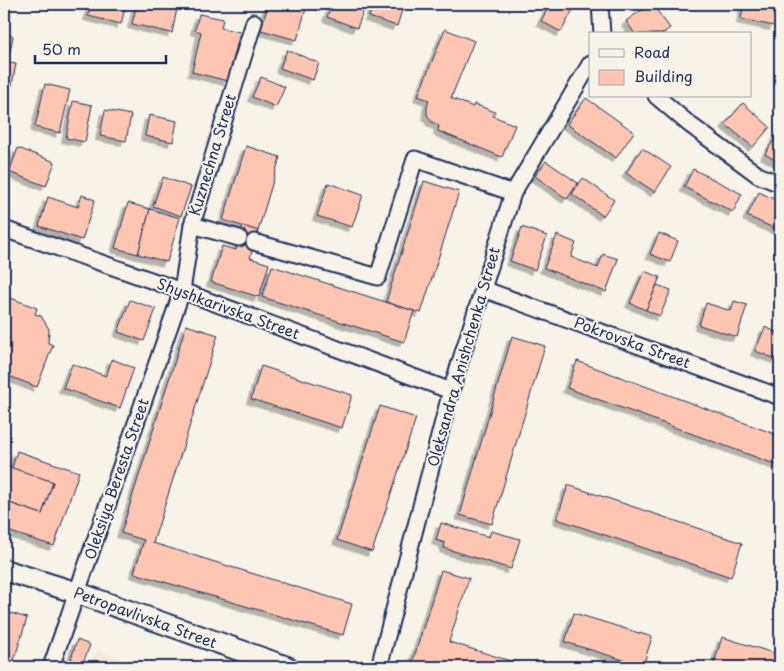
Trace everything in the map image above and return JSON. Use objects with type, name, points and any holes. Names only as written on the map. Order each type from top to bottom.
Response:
[{"type":"main road","name":"Petropavlivska Street","points":[[4,570],[78,593],[286,667]]},
{"type":"street","points":[[600,4],[602,32]]},
{"type":"street","name":"Kuznechna Street","points":[[182,291],[192,225],[254,22]]},
{"type":"street","name":"Oleksandra Anishchenka Street","points":[[379,667],[451,391],[512,193],[589,66]]},
{"type":"street","points":[[658,98],[689,124],[758,175],[780,184]]},
{"type":"street","points":[[254,242],[378,277],[415,160],[512,193]]},
{"type":"street","points":[[192,225],[239,238]]},
{"type":"street","name":"Shyshkarivska Street","points":[[4,229],[182,291],[451,391]]},
{"type":"street","name":"Pokrovska Street","points":[[483,289],[780,397]]},
{"type":"street","name":"Oleksiya Beresta Street","points":[[51,667],[182,291]]},
{"type":"shaded area","points":[[97,651],[144,667],[90,667]]},
{"type":"building","points":[[91,4],[126,4],[121,24],[88,16]]},
{"type":"building","points":[[137,4],[178,4],[172,33],[132,24]]},
{"type":"building","points":[[268,4],[307,5],[297,40],[261,30]]},
{"type":"building","points":[[332,4],[366,4],[357,28],[327,17]]},
{"type":"building","points":[[373,4],[404,4],[397,26],[369,17]]},
{"type":"building","points":[[550,4],[576,4],[561,32],[541,21]]},
{"type":"building","points":[[652,4],[670,28],[665,32],[634,32],[626,21]]},
{"type":"building","points":[[744,4],[779,4],[774,26],[741,19]]},
{"type":"building","points":[[199,14],[223,19],[221,28],[240,32],[228,81],[192,72],[201,32],[195,30]]},
{"type":"building","points":[[445,29],[474,41],[451,98],[473,107],[474,104],[495,112],[493,116],[515,125],[502,157],[438,131],[439,126],[432,122],[427,115],[429,100],[418,96]]},
{"type":"building","points":[[4,34],[13,36],[10,52],[4,51]]},
{"type":"building","points":[[287,50],[319,63],[313,80],[280,68]]},
{"type":"building","points":[[4,62],[16,64],[12,85],[4,83]]},
{"type":"building","points":[[261,77],[285,87],[276,107],[252,97]]},
{"type":"building","points":[[45,84],[70,90],[60,133],[35,127]]},
{"type":"building","points":[[586,98],[634,132],[616,158],[567,124]]},
{"type":"building","points":[[73,101],[92,105],[85,142],[66,138]]},
{"type":"building","points":[[743,103],[770,127],[753,147],[725,124]]},
{"type":"building","points":[[105,110],[131,115],[126,141],[100,136]]},
{"type":"building","points":[[149,115],[177,121],[173,142],[145,136]]},
{"type":"building","points":[[780,130],[780,163],[765,154]]},
{"type":"building","points":[[246,146],[280,157],[258,231],[223,220]]},
{"type":"building","points":[[18,148],[55,162],[46,186],[9,172]]},
{"type":"building","points":[[642,148],[671,167],[655,192],[626,173]]},
{"type":"building","points":[[546,161],[578,183],[567,199],[535,176]]},
{"type":"building","points":[[693,169],[742,194],[733,212],[684,187]]},
{"type":"building","points":[[163,177],[191,187],[181,216],[153,206]]},
{"type":"building","points":[[583,178],[614,200],[603,216],[572,194]]},
{"type":"building","points":[[424,181],[459,192],[421,313],[386,302]]},
{"type":"building","points":[[328,183],[363,195],[352,227],[317,216]]},
{"type":"building","points":[[759,192],[780,202],[780,226],[778,230],[747,216]]},
{"type":"building","points":[[82,195],[95,200],[82,240],[39,226],[48,197],[78,207]]},
{"type":"building","points":[[128,203],[150,209],[138,254],[115,248]]},
{"type":"building","points":[[150,209],[180,218],[167,262],[138,254]]},
{"type":"building","points":[[243,226],[258,231],[250,258],[269,264],[259,297],[211,282],[222,246],[236,250]]},
{"type":"building","points":[[522,227],[547,236],[535,270],[510,261]]},
{"type":"building","points":[[659,233],[678,241],[670,262],[650,254]]},
{"type":"building","points":[[557,235],[576,243],[571,257],[598,268],[603,254],[618,259],[606,292],[544,268]]},
{"type":"building","points":[[272,266],[414,311],[404,342],[262,297]]},
{"type":"building","points":[[644,271],[660,277],[646,310],[630,303]]},
{"type":"building","points":[[657,285],[671,290],[660,316],[646,310]]},
{"type":"building","points":[[8,297],[37,308],[35,314],[41,316],[49,329],[48,343],[53,345],[37,387],[4,374],[4,302],[6,303]]},
{"type":"building","points":[[130,300],[156,309],[144,341],[118,332]]},
{"type":"building","points":[[734,301],[747,305],[737,337],[699,325],[706,303],[731,311]]},
{"type":"building","points":[[186,325],[218,335],[153,543],[352,604],[343,635],[134,573],[144,540],[121,533]]},
{"type":"building","points":[[765,327],[780,334],[780,348],[776,359],[755,351]]},
{"type":"building","points":[[512,336],[545,346],[492,524],[460,515]]},
{"type":"building","points":[[112,359],[134,368],[120,408],[63,388],[72,364],[106,376]]},
{"type":"building","points":[[577,361],[780,436],[780,466],[567,388]]},
{"type":"building","points":[[261,366],[352,395],[342,428],[251,399]]},
{"type":"building","points":[[380,406],[416,418],[372,552],[337,540]]},
{"type":"building","points":[[17,451],[79,472],[54,546],[4,530],[4,501],[42,514],[53,482],[12,468]]},
{"type":"building","points":[[4,465],[53,482],[42,514],[4,501]]},
{"type":"building","points":[[568,485],[742,543],[731,577],[557,519]]},
{"type":"building","points":[[441,523],[489,537],[491,531],[520,539],[511,569],[444,548],[445,543],[436,540]]},
{"type":"building","points":[[441,570],[469,578],[449,642],[530,667],[411,667]]},
{"type":"building","points":[[4,611],[27,618],[12,667],[4,667]]},
{"type":"building","points":[[574,613],[652,637],[643,666],[565,642]]},
{"type":"building","points":[[722,637],[780,655],[780,667],[713,667]]},
{"type":"building","points":[[77,640],[90,645],[83,663],[71,659]]}]
